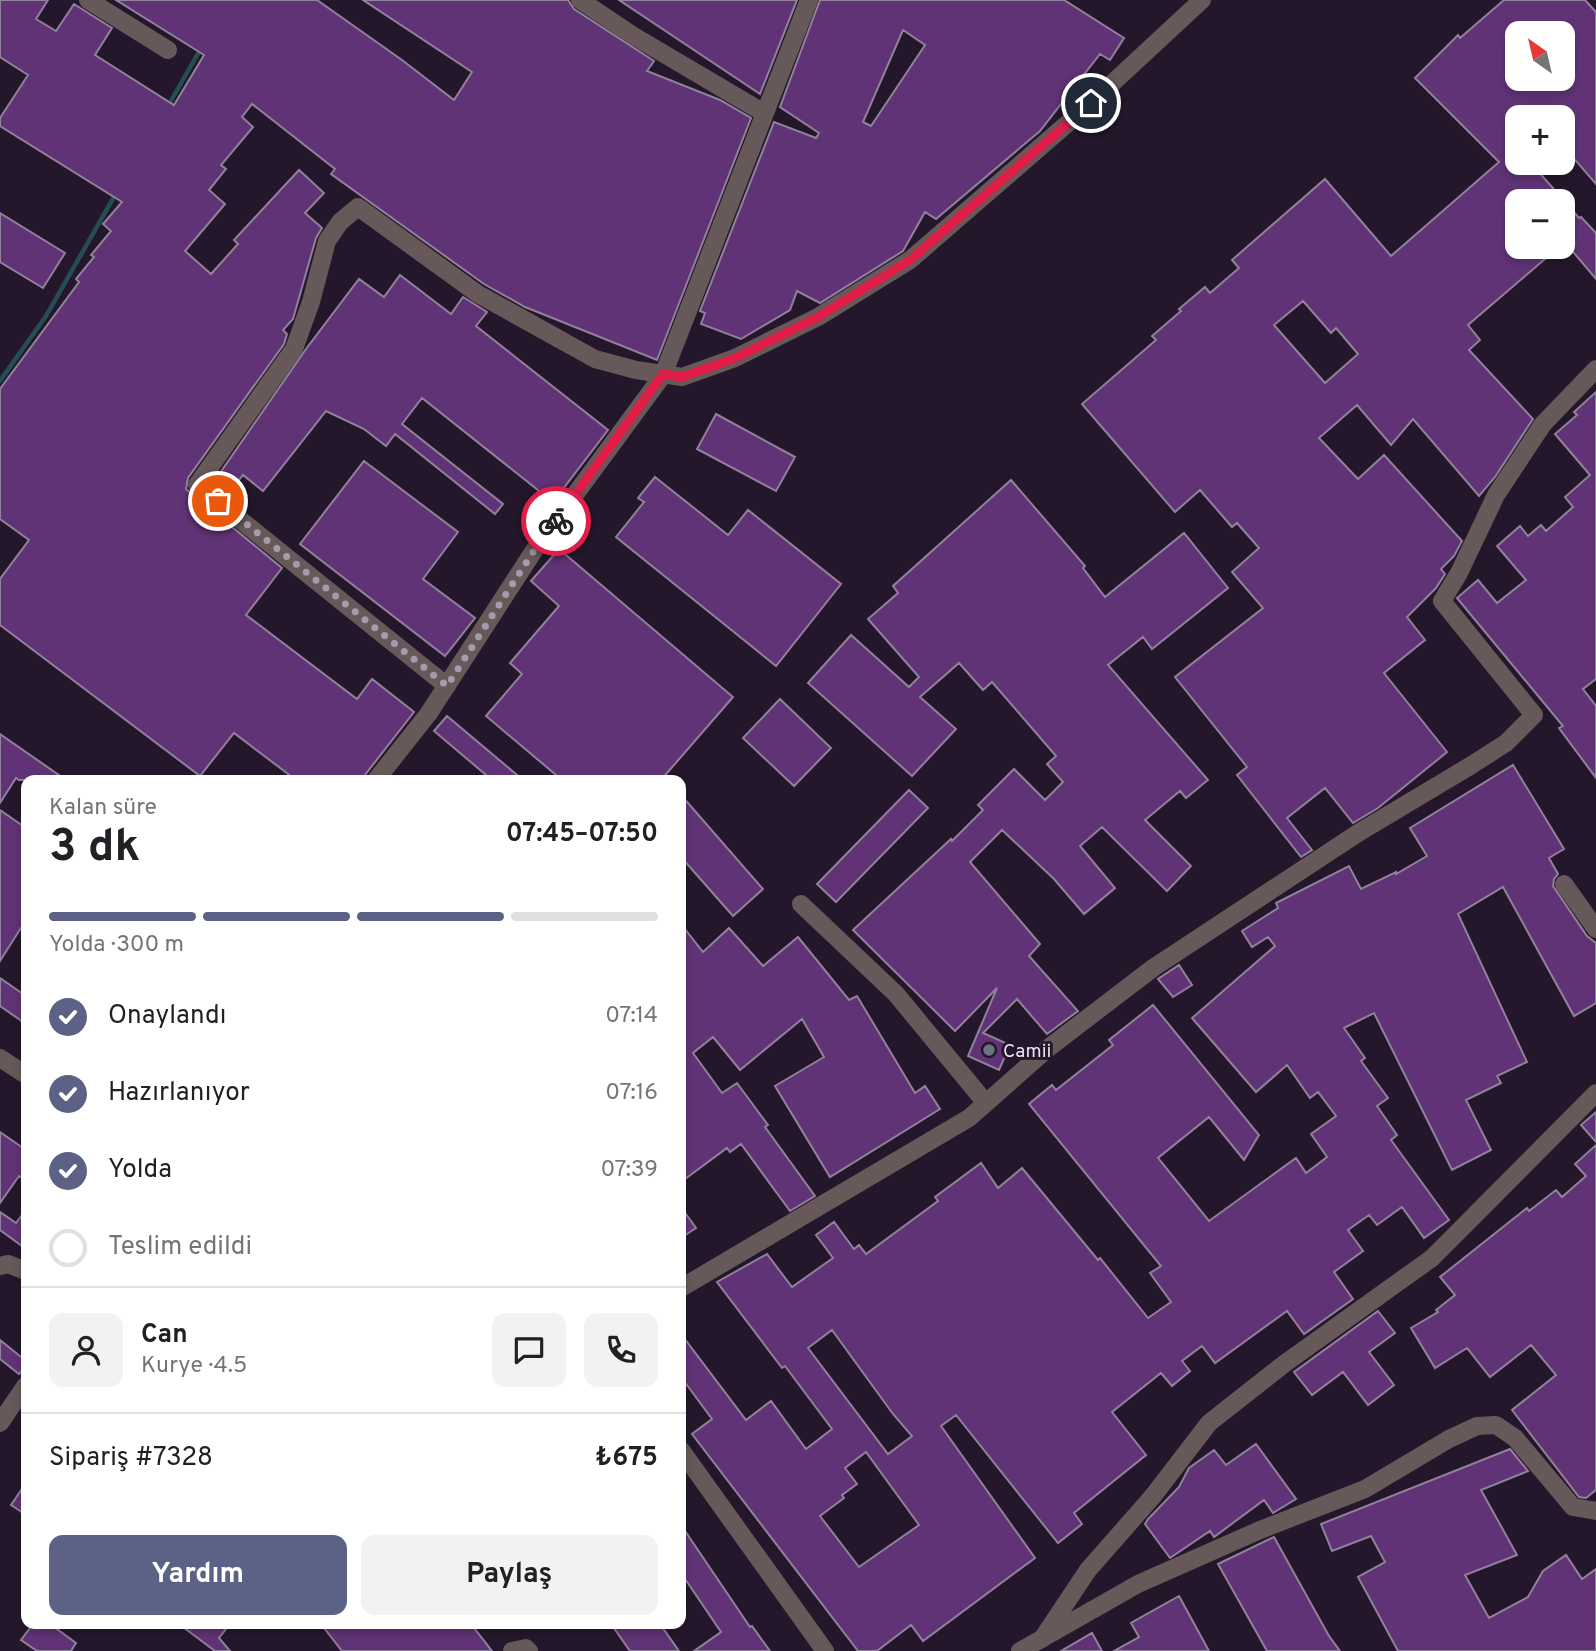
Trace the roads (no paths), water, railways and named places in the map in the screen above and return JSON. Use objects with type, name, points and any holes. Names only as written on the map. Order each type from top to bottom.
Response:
[{"type":"street","points":[[88,0],[168,50]]},
{"type":"street","points":[[580,0],[632,35],[764,113]]},
{"type":"street","points":[[380,775],[429,713],[535,549],[663,374],[809,0]]},
{"type":"street","points":[[447,686],[197,485],[294,349],[311,302],[327,241],[340,222],[358,207],[478,294],[595,359],[636,370],[682,377],[735,358],[818,317],[910,260],[1091,103],[1202,0]]},
{"type":"street","points":[[686,1285],[969,1118],[1047,1049],[1153,968],[1358,833],[1506,743],[1527,724],[1534,715],[1442,601],[1459,573],[1496,495],[1543,424],[1596,369]]},
{"type":"street","points":[[1564,884],[1596,929]]},
{"type":"street","points":[[800,904],[896,994],[985,1102]]},
{"type":"street","points":[[0,1058],[21,1072]]},
{"type":"street","points":[[1042,1639],[1088,1570],[1153,1496],[1209,1423],[1284,1364],[1432,1258],[1596,1093]]},
{"type":"street","points":[[0,1266],[8,1264],[21,1269]]},
{"type":"street","points":[[0,1423],[21,1392]]},
{"type":"street","points":[[1020,1651],[1138,1584],[1260,1530],[1366,1489],[1449,1439],[1477,1426],[1496,1424],[1506,1431],[1515,1438],[1573,1507],[1596,1511]]},
{"type":"street","points":[[686,1457],[825,1651]]},
{"type":"street","points":[[512,1651],[526,1648],[529,1651]]},
{"type":"waterway","points":[[168,106],[200,50]]},
{"type":"waterway","points":[[0,381],[46,316],[115,195]]},
{"type":"place","name":"Camii","points":[[989,1050]]}]
